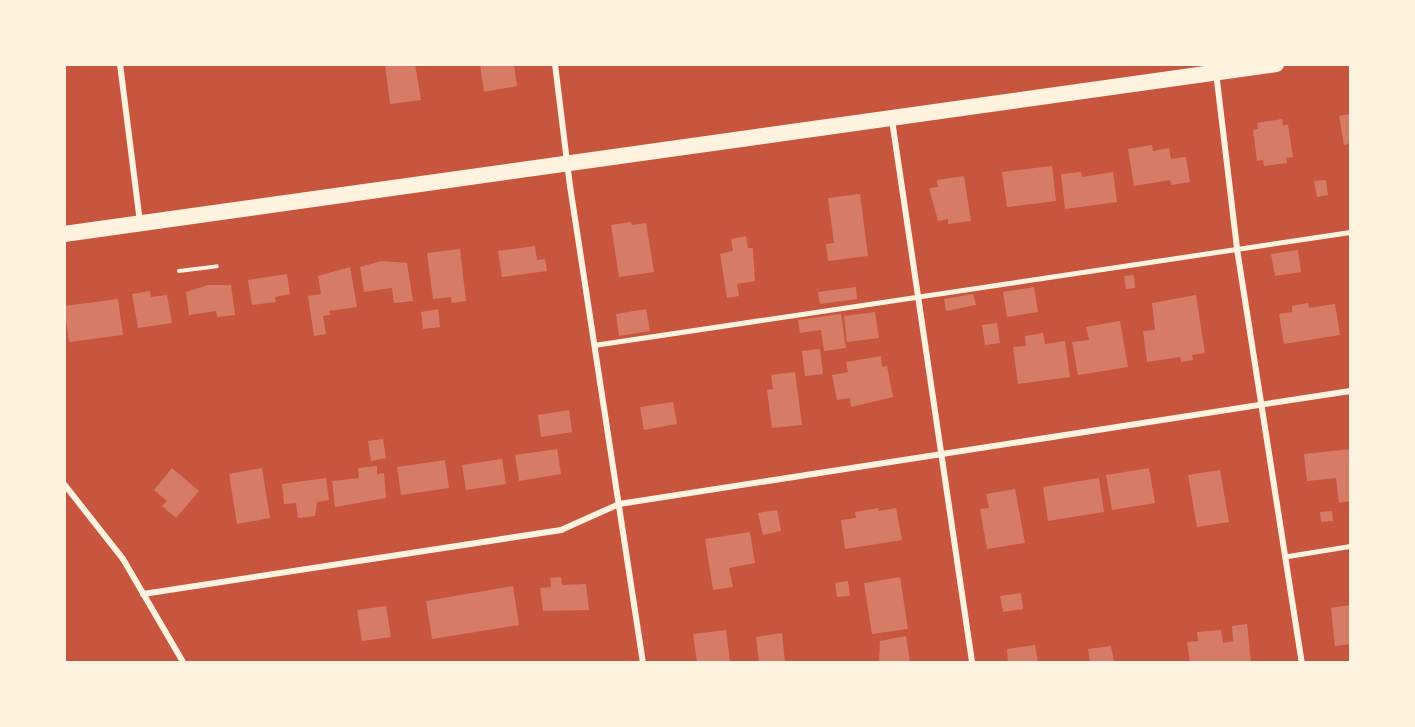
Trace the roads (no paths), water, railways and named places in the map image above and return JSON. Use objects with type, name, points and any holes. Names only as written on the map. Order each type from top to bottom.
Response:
[{"type":"highway","points":[[64,234],[892,120],[1215,69],[1276,64]]},
{"type":"street","points":[[120,64],[141,223]]},
{"type":"street","points":[[555,64],[567,163],[643,663]]},
{"type":"street","points":[[1215,69],[1237,249],[1288,555],[1302,663]]},
{"type":"street","points":[[892,120],[972,663]]},
{"type":"street","points":[[143,594],[561,530],[619,504],[1350,391]]},
{"type":"street","points":[[64,484],[99,525],[183,663]]},
{"type":"lane","points":[[594,345],[1350,232]]},
{"type":"lane","points":[[1288,555],[1350,546]]}]
